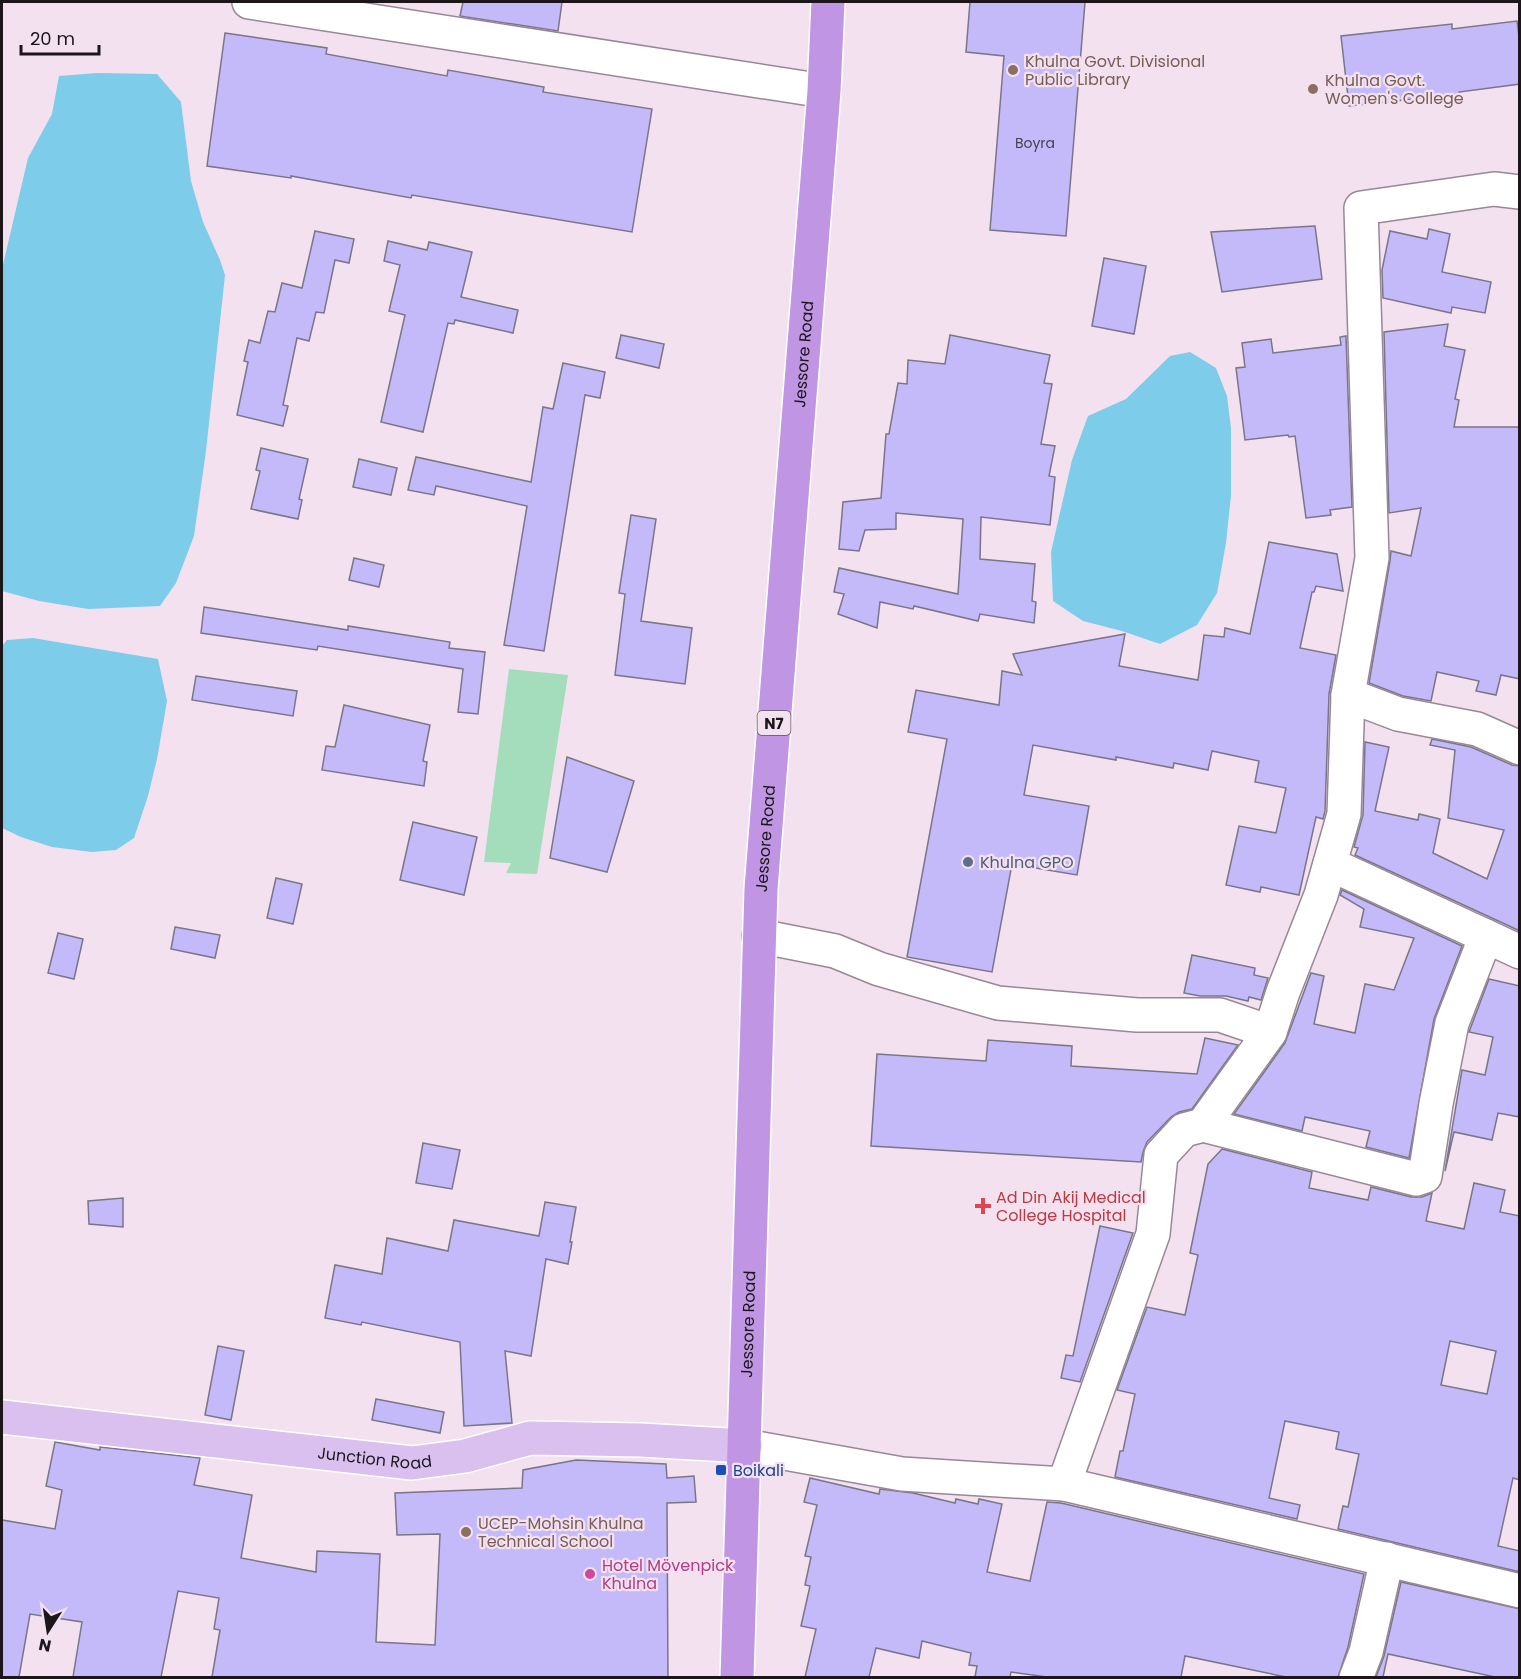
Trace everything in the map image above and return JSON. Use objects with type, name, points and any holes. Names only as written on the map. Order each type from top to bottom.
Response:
[{"type":"highway","name":"Jessore Road","points":[[737,1677],[746,1446],[759,936],[824,91],[828,2]]},
{"type":"main road","name":"Junction Road","points":[[2,1417],[412,1464],[465,1456],[530,1438],[641,1440],[746,1446]]},
{"type":"street","points":[[249,2],[824,91]]},
{"type":"street","points":[[1203,1125],[1270,1032],[1282,992],[1321,895],[1344,814],[1348,696],[1372,558],[1361,208],[1494,189],[1520,192]]},
{"type":"street","points":[[1348,696],[1398,714],[1477,729],[1520,748]]},
{"type":"street","points":[[1330,864],[1520,952]]},
{"type":"street","points":[[759,936],[835,951],[879,969],[998,1003],[1137,1015],[1220,1015],[1270,1032]]},
{"type":"street","points":[[1064,1484],[1153,1234],[1161,1155],[1184,1130],[1203,1125],[1416,1179],[1425,1176],[1452,1023],[1486,936]]},
{"type":"street","points":[[746,1446],[902,1474],[1064,1484],[1520,1591]]},
{"type":"street","points":[[1356,1677],[1366,1652],[1387,1559]]},
{"type":"green space","points":[[509,669],[568,675],[537,874],[506,873],[511,863],[484,862]]},
{"type":"water","points":[[97,73],[157,74],[181,102],[191,181],[203,222],[225,275],[206,451],[194,536],[176,583],[160,606],[88,609],[39,601],[2,591],[2,269],[28,158],[52,114],[59,76]]},
{"type":"water","points":[[1190,352],[1216,368],[1227,396],[1231,428],[1231,495],[1226,543],[1217,593],[1197,625],[1160,644],[1083,621],[1053,601],[1051,552],[1072,460],[1088,416],[1126,399],[1170,356]]},
{"type":"water","points":[[33,638],[158,659],[167,701],[157,759],[134,838],[116,850],[92,852],[52,847],[2,828],[2,646],[7,640]]},
{"type":"building","points":[[463,2],[562,2],[558,31],[460,16]]},
{"type":"building","points":[[970,2],[1085,2],[1066,236],[990,230],[1004,56],[966,52]]},
{"type":"building","points":[[1517,21],[1520,44],[1520,84],[1459,92],[1460,94],[1349,106],[1341,36],[1452,24],[1452,29]]},
{"type":"building","points":[[225,33],[327,48],[326,54],[447,76],[448,70],[544,87],[543,92],[652,109],[632,232],[412,195],[411,198],[291,176],[291,178],[207,166]]},
{"type":"building","points":[[1315,226],[1322,279],[1222,292],[1211,232]]},
{"type":"building","points":[[1429,229],[1450,234],[1442,272],[1491,282],[1485,313],[1452,307],[1451,313],[1383,298],[1382,270],[1390,231],[1427,239]]},
{"type":"building","points":[[315,231],[354,239],[349,263],[335,260],[324,313],[316,312],[309,341],[297,338],[283,405],[288,406],[283,426],[237,415],[248,362],[244,361],[249,340],[260,343],[268,311],[275,312],[282,283],[302,288]]},
{"type":"building","points":[[388,241],[427,250],[429,242],[472,252],[461,297],[518,310],[513,333],[455,320],[454,324],[448,323],[423,432],[381,422],[405,315],[389,311],[400,265],[384,261]]},
{"type":"building","points":[[1104,258],[1146,266],[1134,334],[1092,326]]},
{"type":"building","points":[[1448,324],[1444,346],[1465,350],[1455,399],[1459,400],[1454,427],[1520,427],[1520,679],[1501,675],[1496,695],[1476,691],[1479,681],[1437,672],[1431,701],[1403,696],[1369,683],[1391,551],[1411,556],[1421,508],[1389,513],[1384,332]]},
{"type":"building","points":[[621,335],[664,344],[659,368],[616,358]]},
{"type":"building","points":[[950,335],[1050,355],[1044,383],[1052,384],[1041,444],[1055,446],[1049,476],[1055,477],[1050,525],[981,517],[980,559],[1035,564],[1032,601],[1036,602],[1034,623],[980,614],[978,621],[914,606],[913,609],[880,602],[877,628],[838,614],[844,594],[834,592],[839,568],[958,594],[963,519],[896,513],[896,529],[865,530],[859,551],[839,549],[843,502],[881,498],[886,434],[889,434],[898,383],[907,384],[908,360],[945,364]]},
{"type":"building","points":[[1346,336],[1352,507],[1330,510],[1331,515],[1306,518],[1295,436],[1245,440],[1236,368],[1245,367],[1242,343],[1271,339],[1273,353],[1341,345],[1340,337]]},
{"type":"building","points":[[563,363],[605,372],[600,398],[585,395],[544,651],[504,645],[527,506],[436,486],[434,495],[408,490],[416,457],[531,482],[543,407],[553,409]]},
{"type":"building","points":[[261,448],[308,459],[299,499],[302,500],[298,519],[251,509],[260,471],[256,470]]},
{"type":"building","points":[[359,459],[397,468],[391,495],[353,487]]},
{"type":"building","points":[[631,515],[656,519],[641,621],[692,628],[685,684],[615,675],[625,594],[619,593]]},
{"type":"building","points":[[1269,542],[1337,554],[1343,591],[1316,586],[1312,592],[1300,648],[1336,655],[1329,694],[1325,811],[1323,819],[1316,817],[1299,895],[1261,887],[1260,892],[1226,885],[1239,826],[1276,833],[1286,788],[1255,782],[1259,761],[1212,751],[1208,770],[1174,763],[1173,768],[1033,745],[1024,795],[1089,806],[1077,875],[1012,864],[992,972],[907,957],[947,739],[908,732],[916,690],[999,705],[1002,671],[1022,675],[1013,654],[1125,634],[1119,666],[1198,680],[1204,635],[1224,637],[1225,628],[1250,634]]},
{"type":"building","points":[[354,558],[384,565],[379,587],[349,580]]},
{"type":"building","points":[[204,607],[348,630],[348,626],[450,642],[449,648],[485,652],[478,714],[458,712],[463,669],[318,646],[317,650],[201,633]]},
{"type":"building","points":[[196,676],[297,691],[293,716],[192,700]]},
{"type":"building","points":[[344,705],[430,725],[423,761],[427,762],[424,786],[322,770],[326,746],[335,747]]},
{"type":"building","points":[[1432,739],[1471,747],[1512,765],[1520,766],[1520,931],[1355,855],[1358,848],[1354,847],[1363,815],[1365,742],[1389,747],[1375,811],[1418,820],[1419,814],[1440,819],[1433,853],[1487,879],[1504,830],[1448,818],[1455,750],[1430,745]]},
{"type":"building","points":[[567,757],[634,781],[607,872],[550,858]]},
{"type":"building","points":[[413,822],[477,837],[464,895],[400,880]]},
{"type":"building","points":[[276,878],[302,884],[293,924],[267,918]]},
{"type":"building","points":[[1342,890],[1462,946],[1434,1019],[1409,1158],[1366,1147],[1370,1131],[1305,1117],[1302,1131],[1234,1114],[1285,1043],[1311,973],[1324,976],[1314,1024],[1355,1033],[1365,984],[1394,990],[1414,938],[1360,927],[1364,909],[1340,895]]},
{"type":"building","points":[[175,927],[220,935],[215,958],[171,949]]},
{"type":"building","points":[[58,933],[83,939],[74,979],[48,973]]},
{"type":"building","points":[[1192,955],[1255,968],[1254,975],[1268,978],[1261,1000],[1249,997],[1248,1001],[1226,996],[1200,996],[1184,993]]},
{"type":"building","points":[[1489,979],[1520,986],[1520,1117],[1498,1113],[1492,1140],[1454,1132],[1445,1171],[1462,1070],[1485,1075],[1493,1037],[1469,1032]]},
{"type":"building","points":[[1205,1038],[1238,1045],[1192,1109],[1179,1112],[1171,1117],[1147,1142],[1141,1162],[871,1146],[877,1054],[986,1061],[988,1040],[1072,1046],[1071,1066],[1197,1074]]},
{"type":"building","points":[[423,1143],[460,1150],[452,1189],[416,1183]]},
{"type":"building","points":[[1222,1149],[1312,1172],[1309,1188],[1368,1200],[1371,1187],[1411,1197],[1422,1197],[1432,1193],[1426,1221],[1464,1229],[1474,1183],[1505,1190],[1500,1212],[1520,1216],[1520,1480],[1513,1478],[1498,1546],[1520,1551],[1520,1572],[1338,1529],[1343,1506],[1348,1507],[1359,1454],[1336,1449],[1339,1432],[1285,1421],[1269,1498],[1300,1505],[1297,1519],[1115,1477],[1135,1394],[1117,1390],[1147,1307],[1185,1315],[1198,1255],[1190,1253],[1208,1164]],"holes":[[[1450,1341],[1496,1351],[1487,1394],[1441,1385]]]},
{"type":"building","points":[[123,1198],[123,1227],[89,1224],[88,1201]]},
{"type":"building","points":[[545,1202],[576,1207],[570,1242],[572,1242],[568,1264],[546,1259],[531,1356],[505,1351],[512,1423],[464,1426],[460,1342],[362,1322],[361,1325],[325,1318],[335,1265],[382,1274],[387,1238],[448,1251],[454,1220],[539,1236]]},
{"type":"building","points":[[1100,1226],[1133,1233],[1080,1382],[1061,1378],[1066,1355],[1073,1356]]},
{"type":"building","points":[[218,1346],[244,1351],[231,1420],[205,1415]]},
{"type":"building","points":[[376,1399],[444,1412],[440,1433],[372,1420]]},
{"type":"building","points":[[55,1442],[100,1450],[100,1447],[200,1458],[194,1485],[252,1495],[241,1558],[316,1572],[317,1551],[380,1554],[376,1642],[435,1645],[440,1534],[397,1535],[395,1493],[522,1488],[523,1470],[576,1460],[666,1464],[667,1478],[694,1476],[696,1502],[667,1503],[668,1677],[212,1677],[220,1630],[214,1629],[219,1598],[178,1591],[161,1677],[73,1677],[82,1622],[30,1614],[19,1677],[2,1677],[2,1520],[55,1529],[62,1490],[46,1486]]},
{"type":"building","points":[[810,1478],[879,1494],[880,1489],[913,1493],[955,1503],[956,1499],[978,1504],[979,1499],[1002,1504],[987,1572],[1030,1581],[1047,1502],[1061,1503],[1364,1574],[1348,1647],[1338,1677],[1286,1677],[1185,1656],[1181,1677],[1047,1677],[1011,1672],[1010,1677],[975,1677],[977,1666],[969,1665],[971,1653],[922,1641],[919,1658],[876,1648],[869,1677],[805,1677],[816,1629],[801,1626],[810,1586],[805,1585],[811,1557],[805,1556],[817,1505],[804,1502]]},
{"type":"building","points":[[1401,1582],[1520,1609],[1520,1677],[1495,1677],[1388,1654],[1383,1677],[1376,1677],[1384,1656]]},
{"type":"place","name":"Khulna Govt. Divisional Public Library","points":[[1013,70]]},
{"type":"place","name":"Khulna Govt. Women's College","points":[[1313,89]]},
{"type":"place","name":"Khulna GPO","points":[[968,862]]},
{"type":"place","name":"Ad Din Akij Medical College Hospital","points":[[983,1206]]},
{"type":"place","name":"Boikali","points":[[721,1470]]},
{"type":"place","name":"UCEP-Mohsin Khulna Technical School","points":[[466,1532]]},
{"type":"place","name":"Hotel Mövenpick Khulna","points":[[590,1574]]}]
